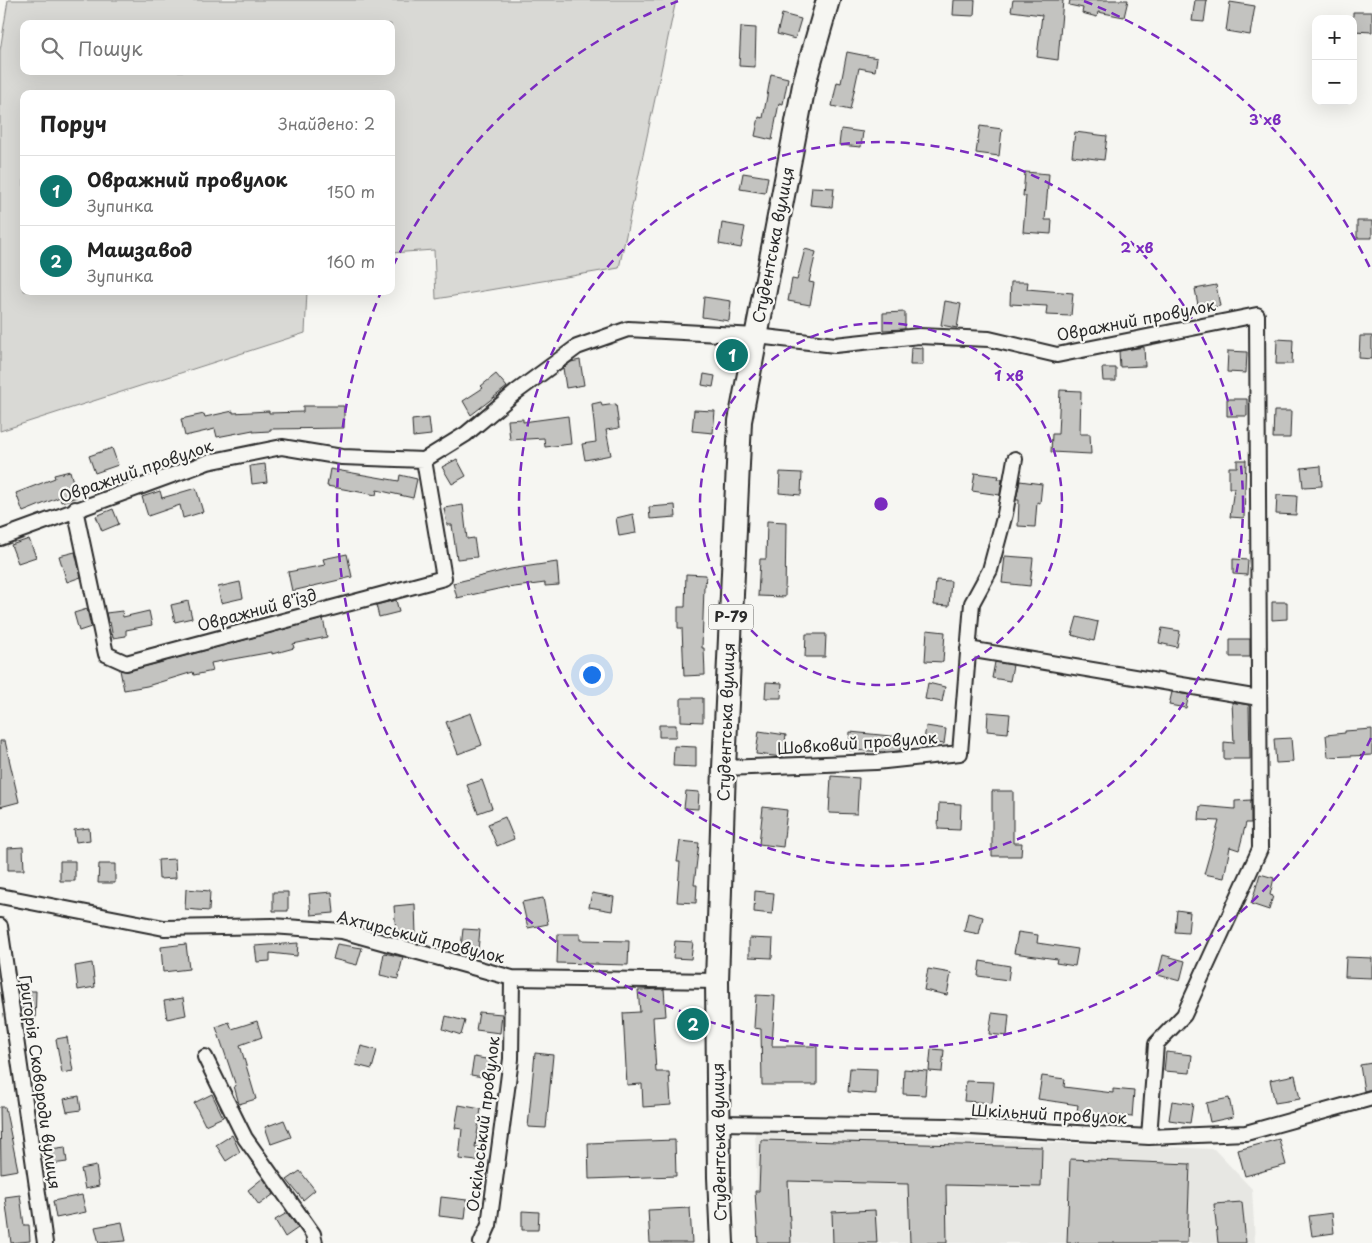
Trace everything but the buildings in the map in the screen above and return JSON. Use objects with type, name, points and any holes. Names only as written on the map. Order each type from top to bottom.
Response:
[{"type":"main road","name":"Студентська вулиця","points":[[722,1243],[716,981],[740,421],[805,80],[828,0]]},
{"type":"street","name":"Овражний провулок","points":[[0,538],[208,462],[282,447],[342,457],[424,460],[466,434],[516,392],[577,347],[628,328],[756,336],[835,345],[919,336],[989,339],[1057,355],[1257,315],[1259,698]]},
{"type":"street","name":"Шовковий провулок","points":[[724,768],[876,762],[960,753],[972,603],[990,570],[1005,514],[1014,459]]},
{"type":"street","name":"Овражний в'їзд","points":[[75,509],[106,654],[126,663],[444,578],[424,460]]},
{"type":"street","points":[[968,649],[1259,698],[1260,850],[1184,1015],[1156,1044],[1149,1137]]},
{"type":"street","name":"Ахтирський провулок","points":[[0,896],[164,928],[272,926],[342,932],[512,978],[716,981]]},
{"type":"street","name":"Григорія Сковороди вулиця","points":[[0,926],[45,1243]]},
{"type":"street","name":"Оскільський провулок","points":[[481,1243],[489,1225],[511,1059],[512,978]]},
{"type":"street","points":[[205,1057],[244,1138],[313,1234],[315,1243]]},
{"type":"street","name":"Шкільний провулок","points":[[718,1123],[952,1126],[1149,1137],[1246,1133],[1372,1098]]},
{"type":"shaded area","points":[[8,0],[676,0],[619,268],[436,299],[434,250],[395,253],[395,90],[20,90],[20,295],[307,295],[305,333],[0,431],[0,51]]},
{"type":"shaded area","points":[[755,1131],[1214,1149],[1252,1189],[1255,1243],[759,1243]]},
{"type":"place","name":"Овражний провулок","points":[[732,355]]},
{"type":"place","name":"Машзавод","points":[[693,1024]]}]
